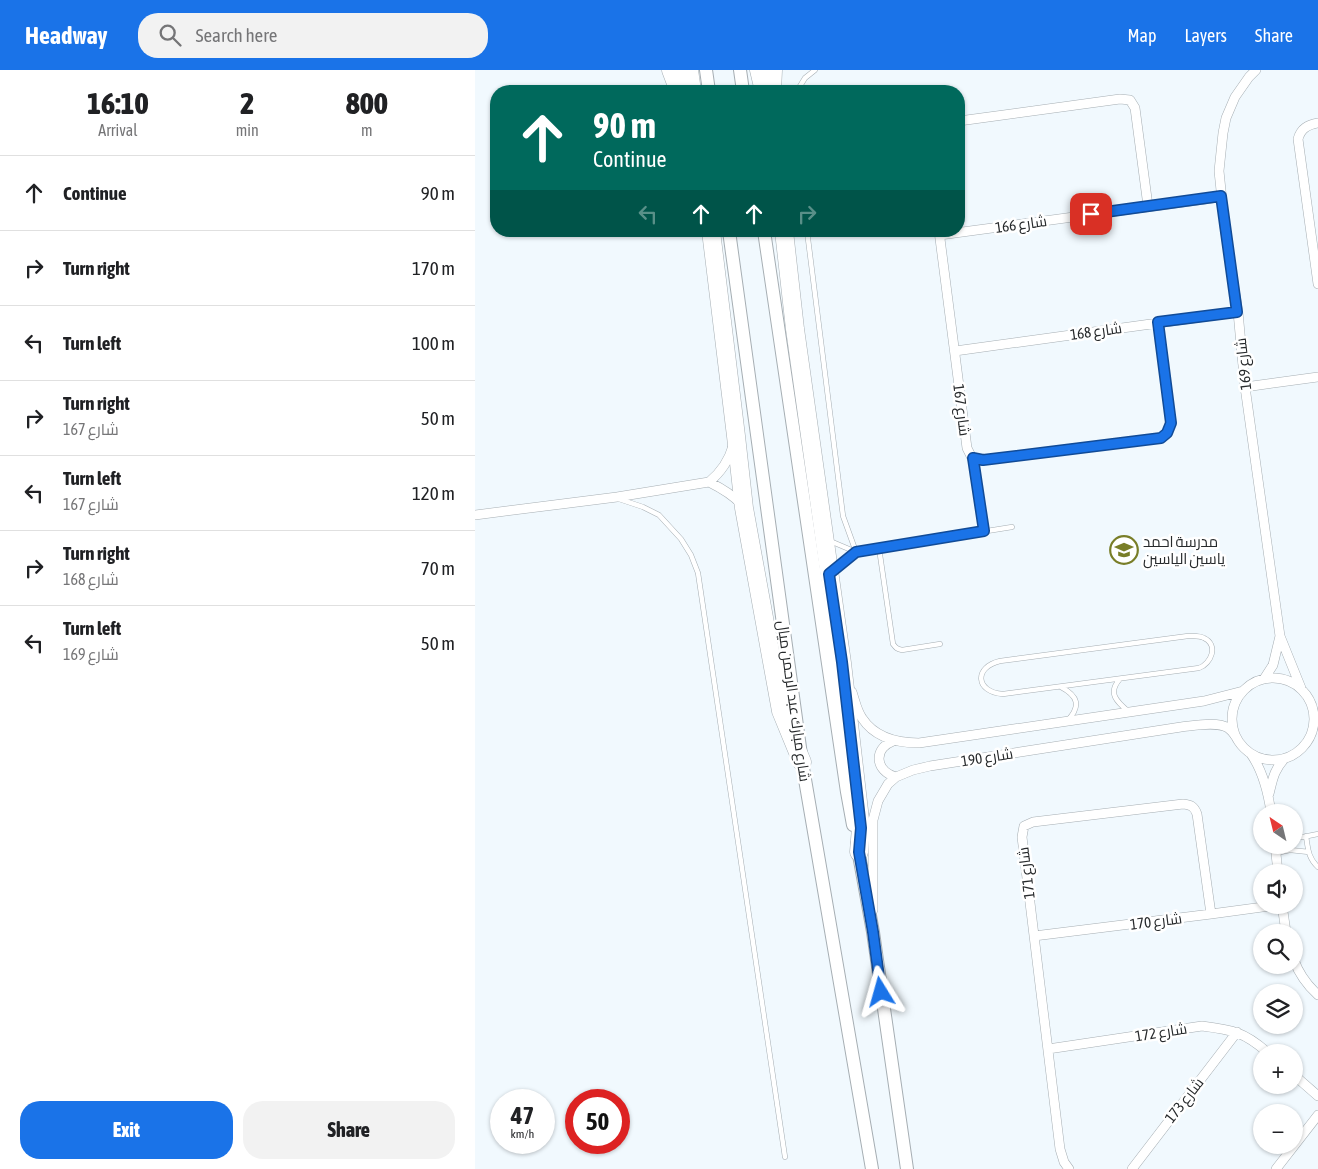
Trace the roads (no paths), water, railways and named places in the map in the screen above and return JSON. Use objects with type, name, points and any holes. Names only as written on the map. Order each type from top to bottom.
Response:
[{"type":"highway","points":[[671,70],[677,85]]},
{"type":"highway","points":[[689,70],[691,85]]},
{"type":"highway","points":[[759,70],[762,85]]},
{"type":"highway","points":[[773,70],[773,85]]},
{"type":"highway","points":[[712,237],[737,436],[744,508],[781,711],[802,762]]},
{"type":"highway","points":[[785,237],[795,329],[842,662],[861,828],[859,852]]},
{"type":"main road","points":[[706,70],[708,85]]},
{"type":"main road","points":[[740,70],[742,85]]},
{"type":"main road","name":"شارع مبارك عبد الرحمن ميال","points":[[730,237],[802,762],[872,1169]]},
{"type":"main road","points":[[765,237],[844,772],[873,932],[907,1169]]},
{"type":"street","name":"شارع 169","points":[[1256,70],[1235,97],[1226,118],[1219,171],[1245,387],[1281,636],[1301,688]]},
{"type":"street","points":[[965,120],[1120,99],[1130,100],[1135,108],[1148,206]]},
{"type":"street","points":[[1318,123],[1310,124],[1299,132],[1298,139],[1318,284]]},
{"type":"street","name":"شارع 166","points":[[965,230],[1221,196]]},
{"type":"street","name":"شارع 167","points":[[940,237],[967,448],[973,458]]},
{"type":"street","name":"شارع 168","points":[[955,351],[1237,312]]},
{"type":"street","points":[[973,458],[983,460],[1161,438],[1167,433],[1171,423],[1158,322]]},
{"type":"street","points":[[1245,387],[1318,377]]},
{"type":"street","points":[[709,482],[723,467],[732,451],[737,436]]},
{"type":"street","points":[[475,515],[617,498],[709,482],[735,497],[744,508]]},
{"type":"street","name":"شارع 169","points":[[1264,679],[1273,665],[1281,636]]},
{"type":"street","name":"شارع 190","points":[[842,662],[862,719],[876,733],[893,741],[910,744],[928,743],[1204,701],[1243,691]]},
{"type":"street","points":[[1277,678],[1290,681],[1301,688],[1313,709],[1314,721],[1311,733],[1305,744],[1297,752],[1285,758],[1273,760],[1260,758],[1242,746],[1236,737],[1233,713],[1236,701],[1243,691],[1253,683],[1264,679],[1277,678]]},
{"type":"street","name":"شارع 190","points":[[896,777],[930,766],[1181,727],[1209,724],[1220,725],[1228,728],[1236,737]]},
{"type":"street","points":[[873,932],[873,820],[878,801],[888,784],[896,777],[885,772],[879,763],[879,757],[883,746],[893,741]]},
{"type":"street","points":[[1249,752],[1257,764],[1270,804]]},
{"type":"street","points":[[1269,797],[1273,775],[1285,758]]},
{"type":"street","name":"شارع 171","points":[[1069,1169],[1059,1149],[1022,837],[1024,826],[1033,822],[1183,804],[1192,805],[1197,814],[1211,914]]},
{"type":"street","name":"شارع 170","points":[[1033,936],[1253,908]]},
{"type":"street","points":[[1300,974],[1310,988],[1318,995]]},
{"type":"street","name":"شارع 172","points":[[1047,1049],[1202,1026],[1223,1028],[1237,1032],[1258,1044]]},
{"type":"street","name":"شارع 173","points":[[1132,1169],[1237,1032]]},
{"type":"street","points":[[1303,1083],[1318,1096]]},
{"type":"street","points":[[1276,1169],[1318,1115]]},
{"type":"lane","points":[[801,85],[805,78],[815,70]]},
{"type":"lane","points":[[808,237],[843,516],[856,552]]},
{"type":"lane","points":[[973,458],[984,531]]},
{"type":"lane","points":[[617,498],[643,507],[659,516],[681,539],[691,555],[697,573],[785,1157]]},
{"type":"lane","points":[[829,574],[856,552],[1012,527]]},
{"type":"lane","points":[[824,539],[856,552]]},
{"type":"lane","points":[[879,548],[893,644],[902,650],[940,644]]},
{"type":"lane","points":[[1188,636],[1204,638],[1210,642],[1213,649],[1209,662],[1199,668],[1120,679],[996,694],[984,687],[981,676],[988,666],[1000,661],[1188,636]]},
{"type":"lane","points":[[1120,679],[1113,690],[1115,698],[1129,712]]},
{"type":"lane","points":[[1060,687],[1068,691],[1076,702],[1076,710],[1067,721]]},
{"type":"lane","points":[[1318,834],[1306,836],[1309,852],[1313,862],[1318,866]]},
{"type":"lane","points":[[1303,851],[1309,852]]},
{"type":"place","name":"مدرسة احمد ياسين الياسين","points":[[1124,550]]}]
